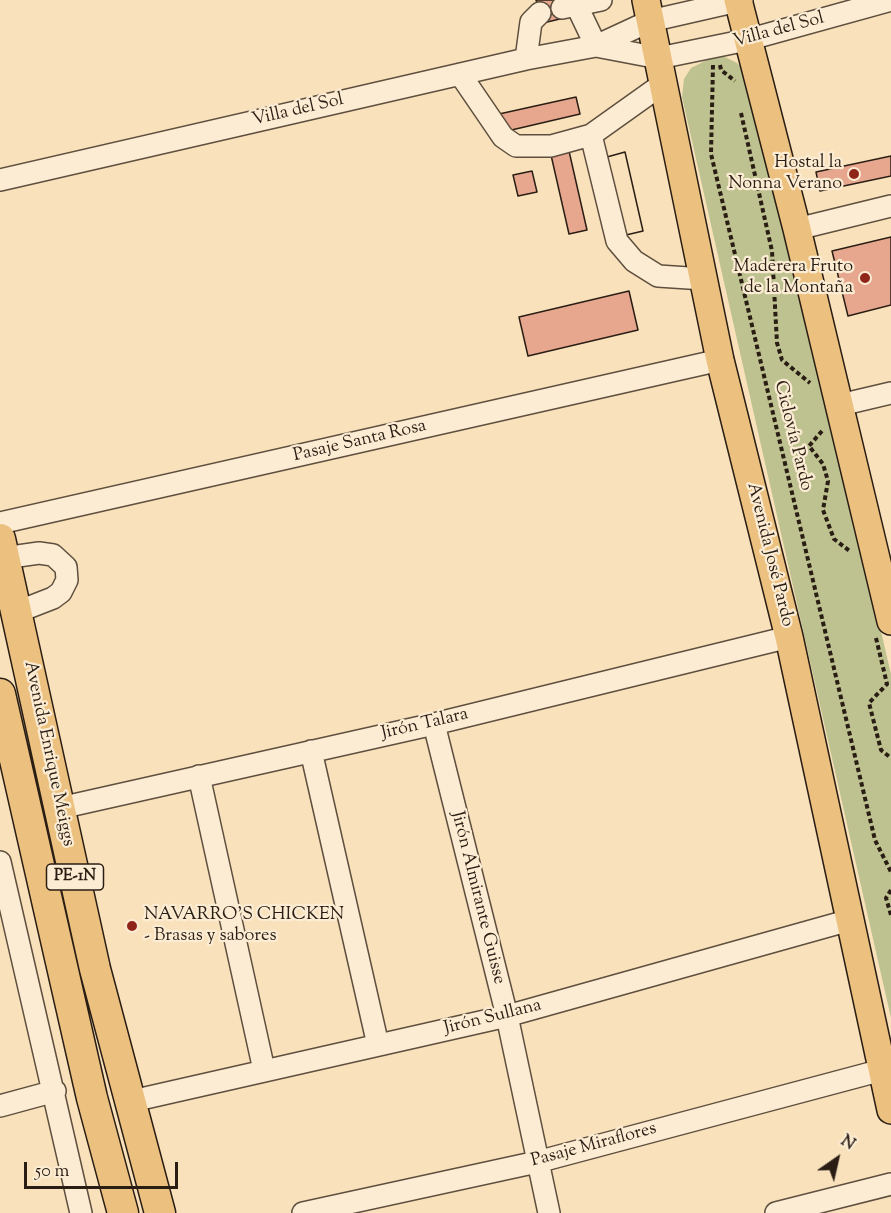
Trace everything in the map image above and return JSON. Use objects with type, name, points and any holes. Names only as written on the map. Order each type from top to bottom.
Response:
[{"type":"highway","name":"Avenida Enrique Meiggs","points":[[2,549],[96,969],[160,1213]]},
{"type":"highway","name":"Avenida Enrique Meiggs","points":[[0,694],[92,1098],[123,1213]]},
{"type":"main road","points":[[739,0],[747,40],[797,229],[831,415],[886,584],[882,623]]},
{"type":"main road","name":"Avenida José Pardo","points":[[648,10],[720,360],[789,637],[891,1110]]},
{"type":"street","points":[[596,46],[571,4],[601,0]]},
{"type":"street","name":"Villa del Sol","points":[[0,180],[526,59],[596,46],[648,10],[739,0]]},
{"type":"street","name":"Villa del Sol","points":[[596,46],[662,70],[713,47],[747,40],[891,0]]},
{"type":"street","points":[[526,59],[531,22],[540,13]]},
{"type":"street","points":[[460,74],[503,137],[516,146],[551,146],[591,135],[662,70]]},
{"type":"street","points":[[591,135],[617,241],[634,261],[658,276],[704,279]]},
{"type":"street","points":[[797,229],[891,206]]},
{"type":"street","name":"Pasaje Santa Rosa","points":[[0,523],[720,360]]},
{"type":"street","points":[[831,415],[891,393]]},
{"type":"street","points":[[2,549],[52,555],[66,567],[67,580],[61,592],[53,598],[17,612]]},
{"type":"street","name":"Jirón Talara","points":[[60,808],[434,724],[789,637]]},
{"type":"street","name":"Jirón Almirante Guisse","points":[[434,724],[507,1016],[549,1213]]},
{"type":"street","points":[[311,751],[378,1045]]},
{"type":"street","points":[[200,776],[264,1070]]},
{"type":"street","points":[[0,862],[55,1091],[81,1213]]},
{"type":"street","name":"Jirón Sullana","points":[[132,1101],[507,1016],[850,920]]},
{"type":"street","name":"Pasaje Miraflores","points":[[303,1213],[537,1162],[882,1070]]},
{"type":"street","points":[[0,1106],[55,1091]]},
{"type":"street","points":[[776,1213],[891,1184]]},
{"type":"path","points":[[713,47],[721,70],[739,83]]},
{"type":"path","name":"Ciclovía Pardo","points":[[713,47],[711,154],[875,840],[891,872]]},
{"type":"path","points":[[741,107],[772,251],[777,343],[782,360],[814,386]]},
{"type":"path","points":[[831,415],[822,431],[809,446],[823,464],[828,481],[823,510],[827,525],[834,539],[857,556]]},
{"type":"path","points":[[882,623],[887,684],[869,703],[881,750],[891,758]]},
{"type":"path","points":[[891,890],[886,898],[891,915]]},
{"type":"green space","points":[[713,57],[725,57],[737,63],[745,72],[796,270],[891,674],[891,1018],[682,97],[684,79],[691,68]]},
{"type":"building","points":[[536,0],[560,0],[564,18],[543,23]]},
{"type":"building","points":[[576,97],[580,114],[503,132],[499,114]]},
{"type":"building","points":[[576,97],[580,114],[503,132],[499,114]]},
{"type":"building","points":[[576,97],[580,114],[503,132],[499,114]]},
{"type":"building","points":[[569,151],[587,230],[569,234],[551,155]]},
{"type":"building","points":[[569,151],[587,230],[569,234],[551,155]]},
{"type":"building","points":[[569,151],[587,230],[569,234],[551,155]]},
{"type":"building","points":[[625,152],[643,231],[626,235],[607,157]]},
{"type":"building","points":[[625,152],[643,231],[626,235],[607,157]]},
{"type":"building","name":"Hostal la Nonna Verano","points":[[891,156],[891,176],[820,191],[816,172]]},
{"type":"building","points":[[532,171],[537,192],[518,196],[513,175]]},
{"type":"building","name":"Maderera Fruto de la Montaña","points":[[891,237],[891,305],[848,316],[832,251]]},
{"type":"building","points":[[629,291],[638,330],[528,356],[519,317]]},
{"type":"place","name":"Hostal la Nonna Verano","points":[[854,174]]},
{"type":"place","name":"Maderera Fruto de la Montaña","points":[[865,278]]},
{"type":"place","name":"NAVARRO'S CHICKEN - Brasas y sabores","points":[[132,926]]}]
